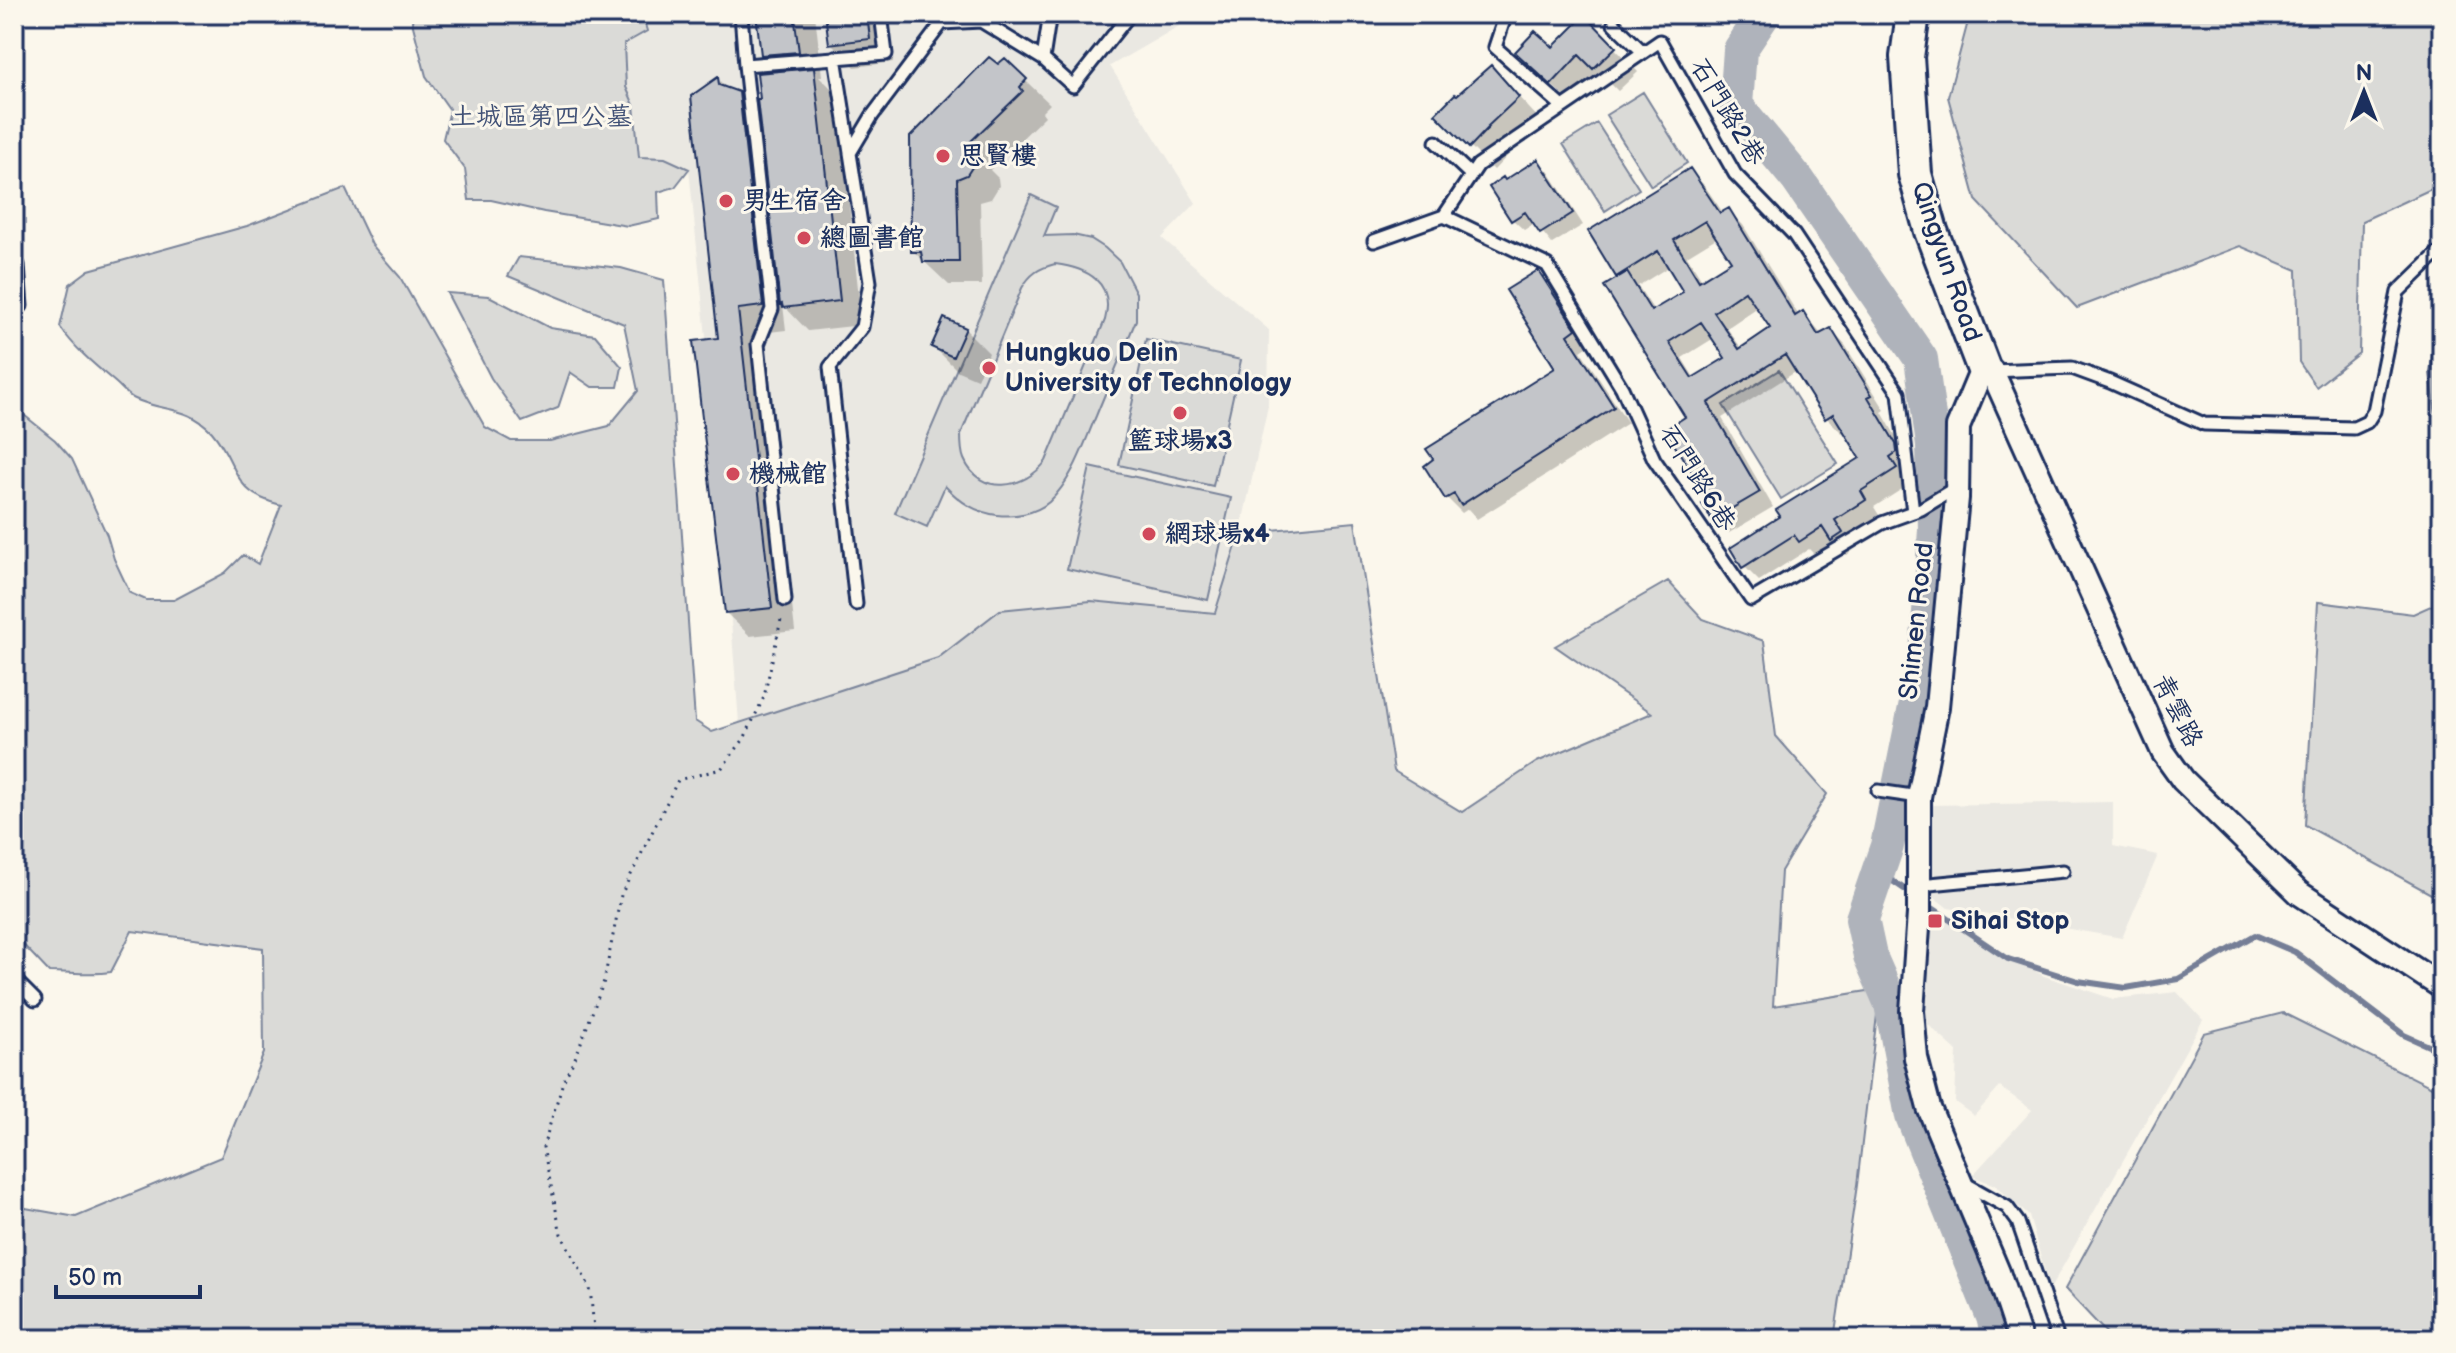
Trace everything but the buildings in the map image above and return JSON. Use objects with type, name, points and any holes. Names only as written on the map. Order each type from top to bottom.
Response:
[{"type":"street","name":"Qingyun Road","points":[[1913,14],[1907,57],[1915,174],[1931,231],[1987,369]]},
{"type":"street","name":"Shimen Road","points":[[1959,1181],[1929,1108],[1916,1058],[1912,1011],[1920,885],[1919,797],[1937,707],[1957,486],[1958,427],[1987,369]]},
{"type":"street","name":"青雲路","points":[[1987,369],[2163,752],[2183,780],[2299,893],[2442,987]]},
{"type":"street","points":[[1959,1181],[1998,1272],[2020,1339]]},
{"type":"lane","points":[[741,14],[772,309],[758,344],[785,600]]},
{"type":"lane","points":[[745,65],[886,54],[881,14]]},
{"type":"lane","points":[[1043,59],[1049,20],[1054,14]]},
{"type":"lane","points":[[850,153],[872,116],[942,23],[981,21],[1043,59],[1073,86],[1130,14]]},
{"type":"lane","points":[[1506,14],[1495,47],[1563,107]]},
{"type":"lane","points":[[1374,241],[1444,216],[1478,165],[1643,52],[1614,24]]},
{"type":"lane","name":"石門路2巷","points":[[1643,52],[1660,41],[1735,174],[1794,235],[1899,393],[1917,511]]},
{"type":"lane","points":[[835,57],[870,282],[862,327],[830,367],[856,604]]},
{"type":"lane","points":[[1436,142],[1471,175]]},
{"type":"lane","name":"石門路6巷","points":[[1444,216],[1547,265],[1622,388],[1654,459],[1751,600],[1882,523],[1917,511]]},
{"type":"lane","points":[[1987,369],[2072,368],[2204,424],[2354,428],[2367,422],[2374,411],[2398,292],[2438,253],[2442,253]]},
{"type":"lane","points":[[14,260],[18,265],[21,306]]},
{"type":"lane","points":[[1917,511],[1957,486]]},
{"type":"lane","points":[[1878,791],[1919,797]]},
{"type":"lane","points":[[1920,885],[2063,871]]},
{"type":"lane","points":[[14,979],[35,1000]]},
{"type":"lane","points":[[1959,1181],[2007,1207],[2018,1222],[2058,1339]]},
{"type":"path","points":[[595,1339],[590,1288],[561,1234],[543,1147],[563,1082],[604,981],[621,895],[678,780],[721,769],[744,739],[764,697],[785,600]]},
{"type":"shaded area","name":"Hungkuo Delin University of Technology","points":[[642,14],[1200,14],[1110,66],[1196,203],[1162,238],[1269,330],[1268,406],[1240,533],[1215,613],[1091,601],[1000,610],[938,658],[739,723],[718,456],[689,169],[665,158],[639,158],[634,105],[626,87],[624,44],[647,31]]},
{"type":"shaded area","points":[[2442,340],[2442,424],[2438,429],[2430,373],[2433,348]]},
{"type":"shaded area","points":[[2113,802],[2113,846],[2158,855],[2122,938],[1948,908],[1926,891],[1928,805]]},
{"type":"shaded area","points":[[1925,908],[2044,976],[2113,999],[2177,992],[2203,1020],[2050,1289],[2029,1216],[1995,1185],[1972,1176],[2032,1110],[2000,1087],[1974,1116],[1955,1102],[1957,1051],[1922,1019]]},
{"type":"green space","name":"土城區第四公墓","points":[[413,14],[642,14],[647,31],[624,44],[626,87],[634,105],[639,157],[665,158],[689,169],[675,187],[658,192],[659,219],[628,226],[491,200],[469,200],[465,169],[443,139],[450,110],[426,76],[412,22]]},
{"type":"green space","points":[[1970,14],[2442,14],[2442,184],[2362,221],[2359,353],[2316,387],[2299,362],[2297,270],[2240,246],[2077,308],[1976,200],[1948,97]]},
{"type":"green space","points":[[1643,92],[1687,163],[1651,186],[1606,115]]},
{"type":"green space","points":[[1597,123],[1639,189],[1605,211],[1563,144]]},
{"type":"green space","points":[[345,188],[372,245],[400,277],[485,427],[511,441],[550,441],[609,426],[638,391],[624,324],[508,276],[519,257],[621,268],[664,280],[695,721],[712,732],[938,658],[1000,610],[1091,601],[1215,613],[1240,533],[1355,522],[1394,771],[1462,812],[1537,762],[1652,713],[1555,646],[1668,581],[1703,619],[1764,641],[1776,736],[1827,794],[1781,871],[1773,1006],[1880,989],[1857,1185],[1834,1339],[14,1339],[14,1206],[76,1217],[221,1157],[264,1053],[263,948],[132,931],[111,972],[49,972],[14,935],[14,407],[55,440],[72,459],[130,593],[146,600],[174,600],[225,573],[243,555],[258,564],[281,505],[264,500],[244,485],[221,444],[203,424],[185,414],[132,398],[86,357],[60,327],[70,284],[89,270],[247,226]]},
{"type":"green space","points":[[1031,195],[1056,207],[1044,236],[1073,235],[1091,239],[1120,262],[1136,293],[1136,320],[1082,450],[1057,493],[1049,502],[1031,512],[1004,516],[989,514],[962,501],[945,486],[927,527],[895,513]],"holes":[[[1055,264],[1088,273],[1102,287],[1106,296],[1105,320],[1046,461],[1027,478],[1015,483],[991,484],[971,471],[963,456],[961,434],[1025,283],[1044,267]]]},
{"type":"green space","points":[[447,293],[489,296],[550,328],[595,335],[622,367],[618,387],[592,387],[570,372],[558,408],[522,422],[491,378]]},
{"type":"green space","name":"籃球場x3","points":[[1146,339],[1241,360],[1213,486],[1119,465]]},
{"type":"green space","points":[[1779,370],[1838,464],[1781,499],[1723,405]]},
{"type":"green space","name":"網球場x4","points":[[1090,467],[1231,498],[1208,600],[1067,569]]},
{"type":"green space","points":[[2442,601],[2442,900],[2305,825],[2318,602],[2413,614]]},
{"type":"green space","points":[[2283,1013],[2442,1092],[2442,1339],[2112,1339],[2065,1289],[2204,1033]]},
{"type":"waterway","points":[[1764,14],[1740,50],[1736,105],[1798,180],[1921,359],[1933,445],[1935,530],[1926,653],[1887,846],[1862,919],[1870,956],[1891,1004],[1912,1116],[1993,1317],[1999,1339]]},
{"type":"waterway","points":[[1878,871],[1913,895]]},
{"type":"waterway","points":[[1925,903],[2008,959],[2078,981],[2126,988],[2178,979],[2255,935],[2295,952],[2404,1035],[2442,1052]]},
{"type":"place","name":"思賢樓","points":[[943,156]]},
{"type":"place","name":"男生宿舍","points":[[726,201]]},
{"type":"place","name":"總圖書館","points":[[804,238]]},
{"type":"place","name":"Hungkuo Delin University of Technology","points":[[989,368]]},
{"type":"place","name":"籃球場x3","points":[[1180,413]]},
{"type":"place","name":"機械館","points":[[733,474]]},
{"type":"place","name":"網球場x4","points":[[1149,534]]},
{"type":"place","name":"Sihai Stop","points":[[1935,921]]}]
